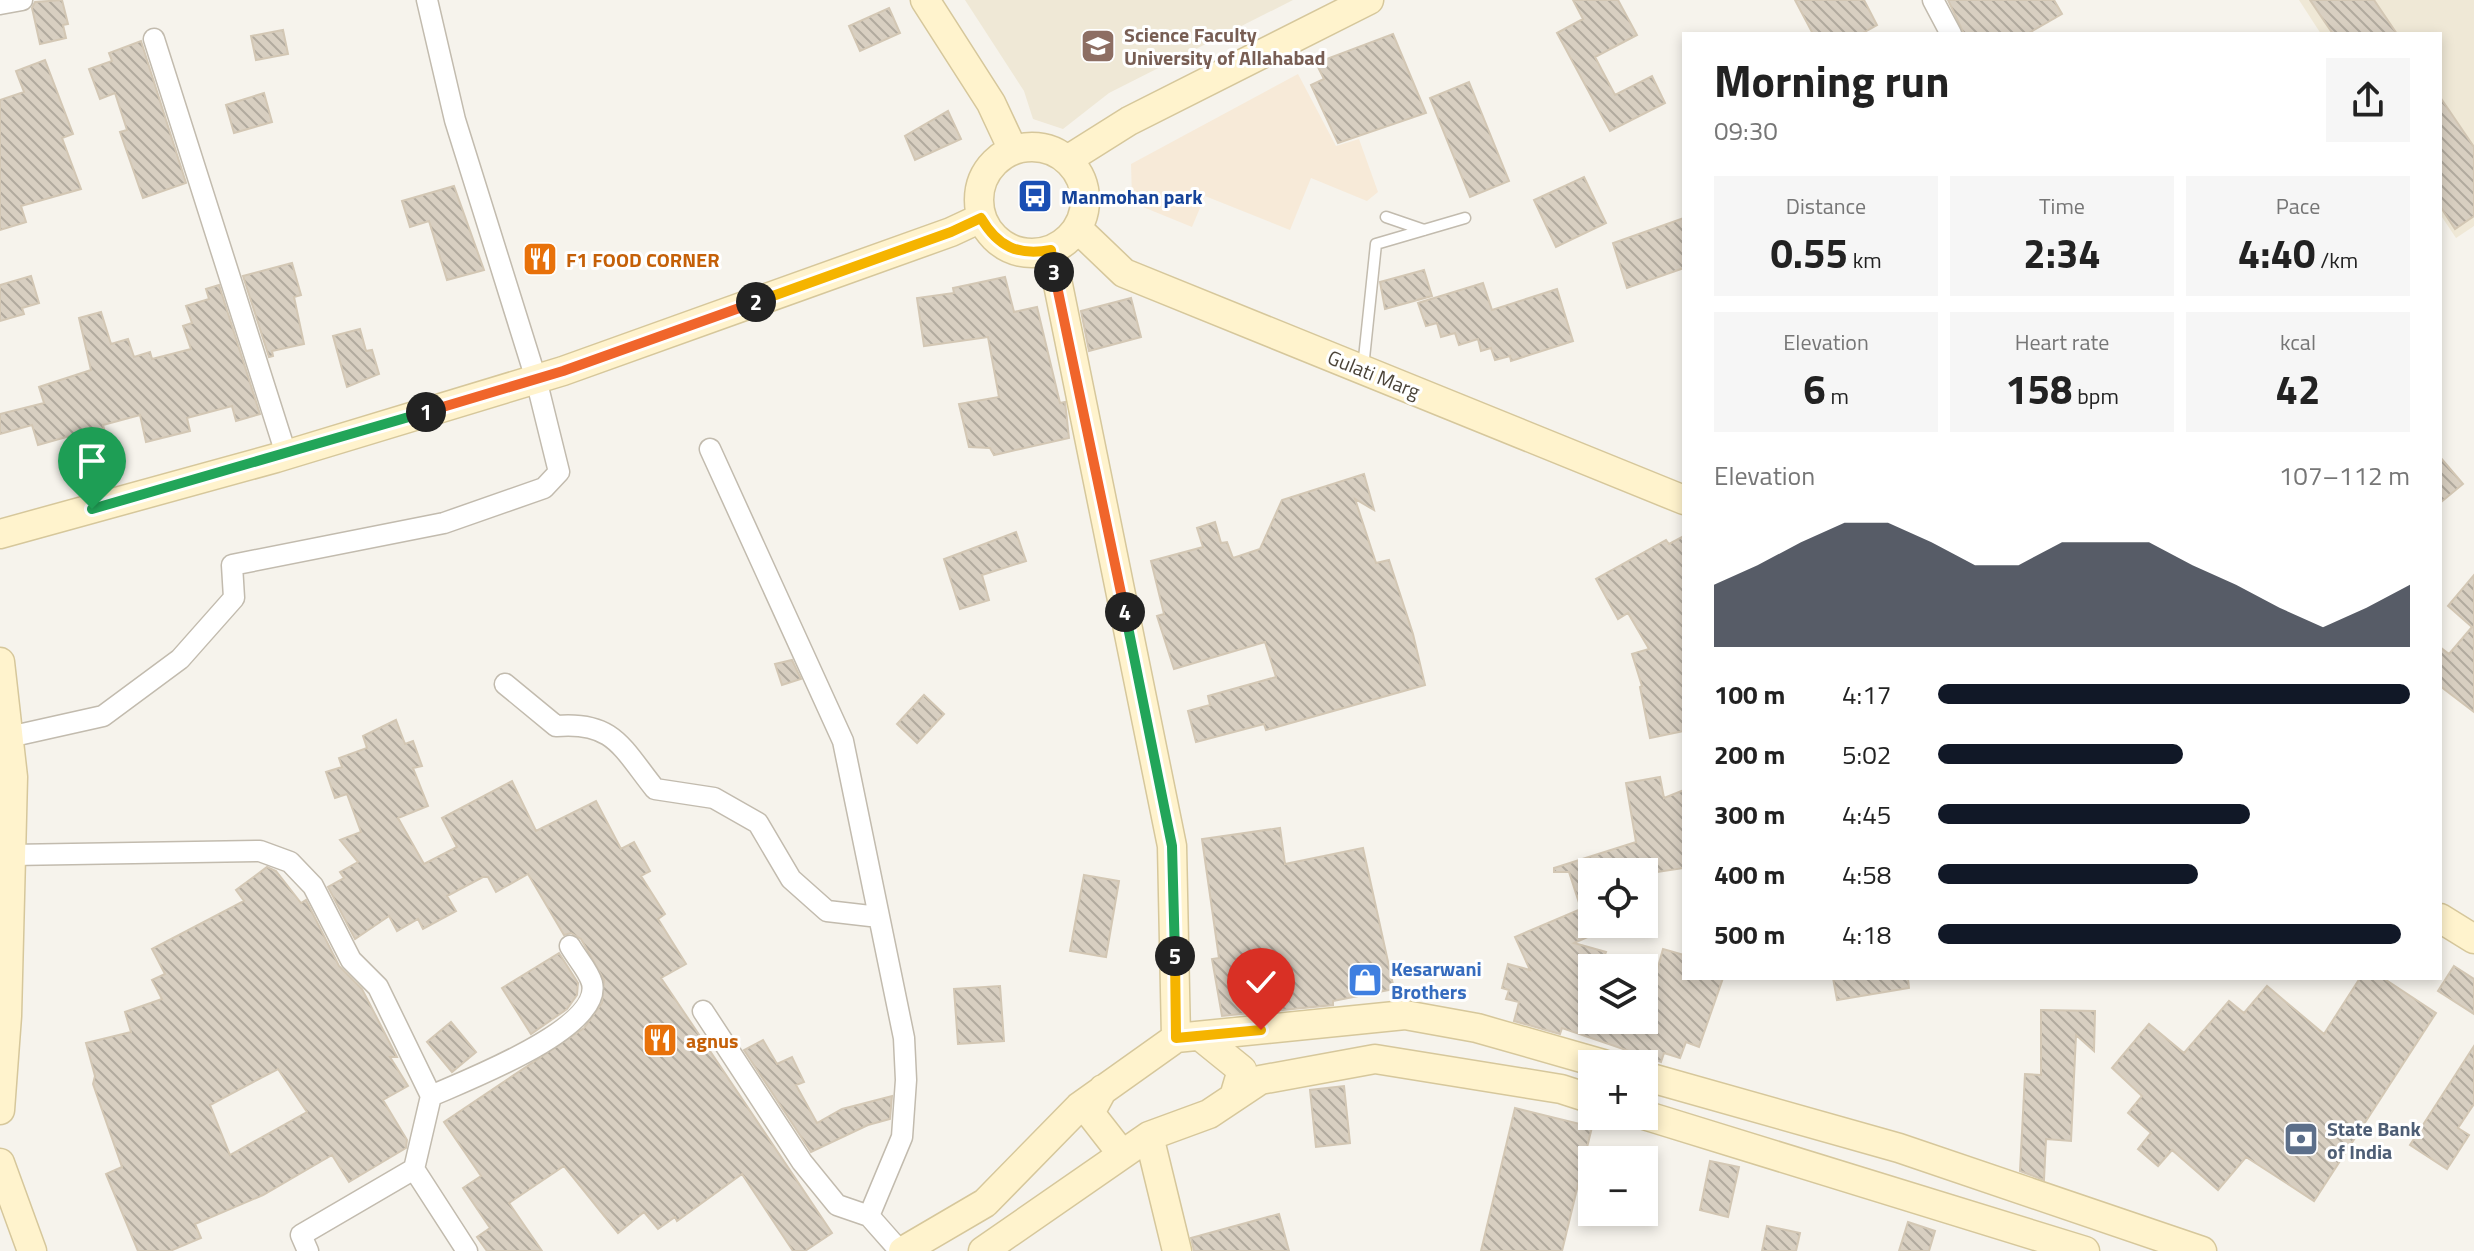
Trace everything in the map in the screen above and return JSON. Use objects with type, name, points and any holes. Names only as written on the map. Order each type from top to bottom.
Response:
[{"type":"main road","points":[[925,0],[991,103],[1013,150]]},
{"type":"main road","points":[[1067,160],[1129,121],[1369,0]]},
{"type":"main road","points":[[1041,147],[1067,160],[1079,174],[1085,192],[1084,210],[1077,228],[1066,241],[1051,250],[1030,253],[1010,249],[992,236],[981,218],[978,197],[983,177],[995,160],[1013,150],[1041,147]]},
{"type":"main road","points":[[0,534],[286,454],[536,379],[951,232],[981,218]]},
{"type":"main road","name":"Gulati Marg","points":[[1077,228],[1124,273],[1682,499]]},
{"type":"main road","points":[[1051,250],[1172,846],[1188,1037]]},
{"type":"main road","points":[[0,662],[13,777],[4,945],[0,1110]]},
{"type":"main road","points":[[2442,919],[2474,939]]},
{"type":"main road","points":[[902,1251],[985,1203],[1079,1107],[1188,1037],[1405,1015],[1477,1028],[1578,1057]]},
{"type":"main road","points":[[1188,1037],[1242,1070],[1234,1097]]},
{"type":"main road","points":[[983,1251],[1149,1136],[1209,1114],[1260,1080],[1375,1059],[1561,1089],[1578,1094]]},
{"type":"main road","points":[[1658,1080],[1899,1148],[2202,1251]]},
{"type":"main road","points":[[1103,1089],[1090,1113],[1122,1154]]},
{"type":"main road","points":[[1658,1119],[2085,1251]]},
{"type":"main road","points":[[1149,1136],[1177,1251]]},
{"type":"main road","points":[[0,1163],[32,1251]]},
{"type":"street","points":[[0,4],[22,0]]},
{"type":"street","points":[[9,737],[103,716],[180,659],[234,598],[232,565],[444,523],[544,488],[559,472],[536,379],[455,120],[427,0]]},
{"type":"street","points":[[1933,0],[1950,32]]},
{"type":"street","points":[[154,39],[286,454]]},
{"type":"street","points":[[710,449],[843,741],[904,1038],[906,1080],[902,1137],[869,1216]]},
{"type":"street","points":[[505,684],[556,726],[585,724],[612,736],[655,789],[714,798],[758,823],[791,879],[827,911],[879,917]]},
{"type":"street","points":[[11,855],[260,851],[290,862],[313,886],[351,960],[378,987],[431,1096],[414,1169],[467,1251]]},
{"type":"street","points":[[431,1096],[493,1069],[557,1035],[583,1013],[591,1000],[592,984],[570,946]]},
{"type":"street","points":[[703,1011],[802,1162],[837,1205],[869,1216],[902,1251]]},
{"type":"street","points":[[308,1251],[301,1235],[414,1169]]},
{"type":"lane","points":[[1386,217],[1424,230]]},
{"type":"lane","points":[[1363,369],[1376,244],[1465,218]]},
{"type":"shaded area","name":"Science Faculty University of Allahabad","points":[[965,0],[1293,0],[1109,93],[1063,129],[1033,119],[1024,91]]},
{"type":"shaded area","points":[[2299,0],[2474,0],[2474,226],[2456,238],[2442,217],[2442,32],[2320,32]]},
{"type":"shaded area","points":[[1298,74],[1336,146],[1359,139],[1378,192],[1367,201],[1311,178],[1290,230],[1205,196],[1192,227],[1143,207],[1132,198],[1131,164]]},
{"type":"building","points":[[62,0],[68,24],[63,25],[66,38],[40,44],[32,8],[35,2]]},
{"type":"building","points":[[1573,0],[1618,0],[1637,35],[1595,57],[1615,95],[1652,76],[1665,103],[1610,131],[1557,33],[1583,19]]},
{"type":"building","points":[[1795,0],[1864,0],[1877,25],[1865,32],[1812,32]]},
{"type":"building","points":[[1948,0],[2054,0],[2062,14],[2030,32],[1963,32]]},
{"type":"building","points":[[2310,0],[2374,0],[2396,32],[2332,32]]},
{"type":"building","points":[[889,8],[900,33],[860,51],[849,26]]},
{"type":"building","points":[[283,30],[288,54],[256,60],[251,36]]},
{"type":"building","points":[[1393,34],[1426,113],[1338,143],[1311,85],[1324,79],[1316,63]]},
{"type":"building","points":[[141,41],[186,183],[143,198],[120,132],[127,130],[115,93],[100,99],[89,69],[112,61],[109,53]]},
{"type":"building","points":[[45,60],[73,134],[62,138],[81,189],[21,206],[26,222],[0,230],[0,100],[24,92],[16,71]]},
{"type":"building","points":[[1469,82],[1509,181],[1470,197],[1430,98]]},
{"type":"building","points":[[264,93],[272,122],[234,133],[226,105]]},
{"type":"building","points":[[2442,100],[2474,147],[2474,216],[2455,229],[2442,209]]},
{"type":"building","points":[[948,111],[961,139],[915,160],[905,136]]},
{"type":"building","points":[[1584,177],[1606,223],[1556,247],[1534,200]]},
{"type":"building","points":[[454,186],[484,270],[447,280],[429,221],[410,227],[402,201]]},
{"type":"building","points":[[1682,219],[1682,269],[1627,288],[1613,243]]},
{"type":"building","points":[[292,263],[301,295],[294,297],[304,344],[272,351],[273,356],[269,357],[243,276]]},
{"type":"building","points":[[1424,270],[1432,296],[1385,309],[1380,282]]},
{"type":"building","points":[[31,276],[39,303],[22,308],[24,314],[0,321],[0,285]]},
{"type":"building","points":[[1005,277],[1014,312],[1037,307],[1060,403],[1065,402],[1069,438],[994,455],[990,448],[969,447],[959,404],[999,397],[988,337],[924,346],[917,298],[954,293],[953,288]]},
{"type":"building","points":[[1483,283],[1492,310],[1557,289],[1573,341],[1511,361],[1510,356],[1495,360],[1491,348],[1481,351],[1478,339],[1459,345],[1455,333],[1441,337],[1437,323],[1426,326],[1418,303]]},
{"type":"building","points":[[219,285],[260,414],[236,421],[232,406],[187,418],[190,431],[146,442],[140,415],[103,425],[111,455],[84,462],[77,434],[38,445],[32,425],[0,434],[0,414],[44,403],[39,387],[91,370],[79,318],[101,312],[111,344],[128,339],[134,357],[150,352],[152,359],[191,349],[183,326],[192,323],[186,306],[209,299],[206,289]]},
{"type":"building","points":[[1131,298],[1141,337],[1089,351],[1081,311]]},
{"type":"building","points":[[360,329],[366,351],[372,350],[379,374],[347,387],[333,336]]},
{"type":"building","points":[[2442,459],[2463,484],[2442,501]]},
{"type":"building","points":[[1364,474],[1374,510],[1355,499],[1376,563],[1389,560],[1413,634],[1425,685],[1266,730],[1264,724],[1196,742],[1188,711],[1210,705],[1208,696],[1276,677],[1265,642],[1174,669],[1157,616],[1164,614],[1151,561],[1203,547],[1197,528],[1215,522],[1221,543],[1227,542],[1233,558],[1260,549],[1282,500]]},
{"type":"building","points":[[1016,532],[1026,561],[982,575],[989,600],[960,609],[944,559]]},
{"type":"building","points":[[1682,537],[1682,731],[1650,738],[1642,686],[1632,654],[1649,649],[1628,613],[1618,619],[1596,579],[1666,540],[1669,544]]},
{"type":"building","points":[[2474,575],[2474,712],[2442,688],[2442,649],[2449,654],[2472,627],[2448,606]]},
{"type":"building","points":[[792,660],[801,679],[782,685],[775,664]]},
{"type":"building","points":[[924,695],[944,714],[917,743],[897,724]]},
{"type":"building","points":[[396,720],[405,744],[413,741],[422,766],[413,768],[428,806],[398,818],[424,864],[457,847],[442,818],[512,781],[536,831],[596,801],[621,849],[634,842],[650,871],[641,876],[665,914],[658,919],[686,964],[661,978],[832,1233],[805,1251],[793,1251],[742,1174],[677,1221],[675,1217],[658,1229],[644,1212],[618,1233],[564,1166],[509,1203],[542,1251],[487,1251],[477,1237],[490,1228],[463,1188],[481,1176],[444,1122],[584,1028],[602,1003],[604,980],[581,939],[571,933],[564,935],[528,874],[496,892],[488,877],[483,877],[447,896],[456,911],[423,929],[418,919],[397,931],[389,916],[355,939],[328,887],[344,878],[340,872],[358,862],[340,840],[361,832],[347,794],[335,798],[326,772],[342,767],[339,758],[367,748],[363,736]]},
{"type":"building","points":[[1660,777],[1664,798],[1682,791],[1682,868],[1658,872],[1658,858],[1586,858],[1636,842],[1626,783]]},
{"type":"building","points":[[1280,828],[1285,864],[1363,848],[1394,989],[1333,1001],[1333,1005],[1222,1016],[1212,959],[1219,958],[1202,839]]},
{"type":"building","points":[[1578,860],[1578,900],[1569,872],[1554,872],[1554,868]]},
{"type":"building","points":[[267,867],[276,871],[301,903],[306,900],[339,966],[362,989],[397,1057],[390,1057],[408,1086],[383,1100],[407,1140],[406,1148],[349,1182],[332,1155],[263,1195],[195,1224],[201,1238],[170,1251],[138,1251],[106,1174],[122,1167],[93,1084],[95,1076],[86,1043],[131,1032],[125,1012],[162,999],[152,980],[165,974],[152,949],[244,901],[236,890]],"holes":[[[278,1069],[307,1112],[230,1155],[210,1105]]]},
{"type":"building","points":[[1084,875],[1119,881],[1106,957],[1070,951]]},
{"type":"building","points":[[1578,910],[1578,938],[1585,938],[1574,943],[1606,952],[1578,954],[1578,1033],[1562,1028],[1560,1034],[1514,1021],[1519,1002],[1506,999],[1509,990],[1502,988],[1508,964],[1530,970],[1515,937]]},
{"type":"building","points":[[1663,949],[1682,954],[1682,980],[1722,980],[1699,1047],[1686,1042],[1680,1058],[1664,1053],[1661,1062],[1658,1061],[1658,1050],[1626,1050],[1579,1034],[1658,1034],[1658,967]]},
{"type":"building","points":[[559,953],[578,983],[577,995],[567,1009],[531,1034],[502,988]]},
{"type":"building","points":[[2454,966],[2474,979],[2474,1014],[2438,991]]},
{"type":"building","points":[[1833,980],[1908,980],[1909,988],[1837,1000]]},
{"type":"building","points":[[2359,980],[2386,980],[2436,1013],[2314,1201],[2246,1157],[2218,1190],[2172,1150],[2158,1166],[2138,1149],[2151,1133],[2128,1113],[2142,1096],[2112,1068],[2149,1024],[2184,1053],[2229,1001],[2244,1013],[2267,986],[2324,1034]]},
{"type":"building","points":[[1000,986],[1004,1041],[958,1044],[954,989]]},
{"type":"building","points":[[2041,1010],[2095,1011],[2094,1051],[2076,1035],[2071,1141],[2046,1139],[2044,1180],[2020,1171],[2025,1074],[2041,1075]]},
{"type":"building","points":[[451,1022],[476,1052],[452,1072],[427,1042]]},
{"type":"building","points":[[763,1040],[777,1064],[792,1057],[804,1082],[796,1085],[817,1123],[842,1109],[892,1096],[890,1119],[868,1125],[811,1152],[744,1050]]},
{"type":"building","points":[[2474,1046],[2474,1104],[2458,1128],[2469,1135],[2447,1169],[2410,1145]]},
{"type":"building","points":[[1344,1086],[1350,1143],[1316,1147],[1310,1090]]},
{"type":"building","points":[[1515,1108],[1578,1124],[1578,1130],[1591,1130],[1587,1146],[1578,1146],[1578,1185],[1562,1251],[1481,1251]]},
{"type":"building","points":[[1710,1161],[1739,1167],[1728,1217],[1700,1210]]},
{"type":"building","points":[[1279,1214],[1289,1251],[1194,1251],[1191,1238]]},
{"type":"building","points":[[1908,1222],[1935,1231],[1929,1251],[1899,1251]]},
{"type":"building","points":[[1767,1226],[1800,1233],[1796,1251],[1762,1251]]},
{"type":"place","name":"Science Faculty University of Allahabad","points":[[1098,46]]},
{"type":"place","name":"Manmohan park","points":[[1035,196]]},
{"type":"place","name":"F1 FOOD CORNER","points":[[540,259]]},
{"type":"place","name":"Kesarwani Brothers","points":[[1365,980]]},
{"type":"place","name":"agnus","points":[[660,1040]]},
{"type":"place","name":"State Bank of India","points":[[2301,1139]]},
{"type":"route","points":[[92,509],[276,458],[563,371],[951,232],[981,218],[992,236],[1010,249],[1030,253],[1051,250],[1172,846],[1176,1038],[1261,1030]]}]
